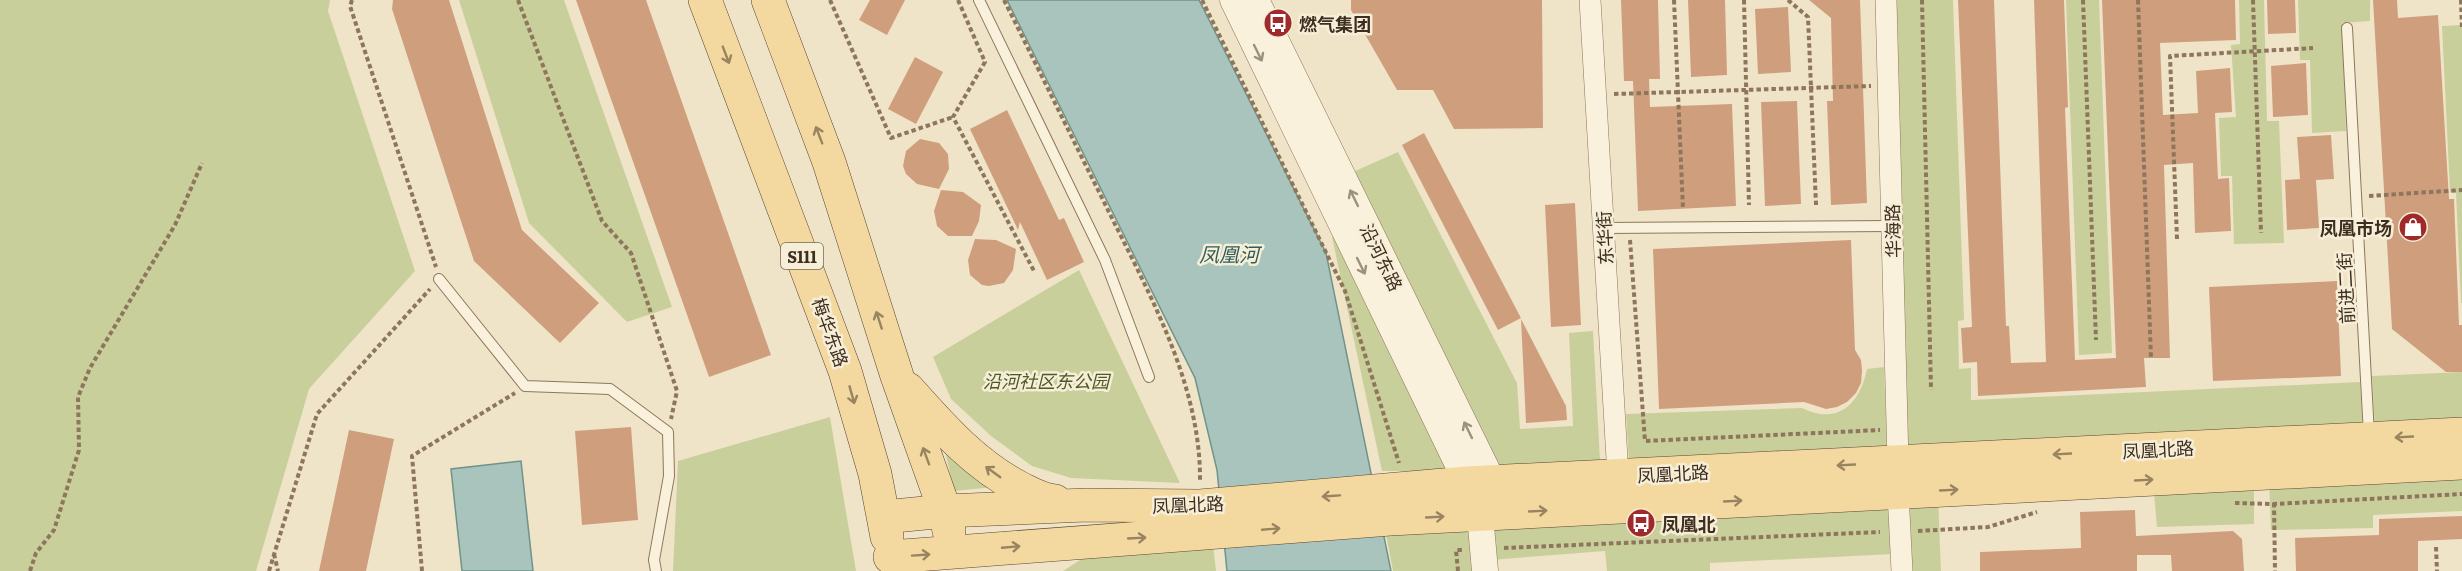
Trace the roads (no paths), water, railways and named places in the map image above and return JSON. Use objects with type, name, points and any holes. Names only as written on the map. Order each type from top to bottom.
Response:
[{"type":"main road","name":"梅华东路","points":[[705,0],[845,371],[875,474],[891,564]]},
{"type":"main road","points":[[768,0],[829,162],[897,376],[945,512],[954,562]]},
{"type":"main road","points":[[897,376],[956,442],[997,476],[1043,500],[1086,505]]},
{"type":"main road","name":"凤凰北路","points":[[1395,500],[1480,515],[1898,477],[2369,439],[2462,434]]},
{"type":"main road","name":"凤凰北路","points":[[891,564],[954,562],[1078,542],[1209,515],[1395,500],[1480,483],[1618,476],[1898,477],[2273,489],[2462,463]]},
{"type":"main road","name":"凤凰北路","points":[[884,517],[1086,505],[1209,515]]},
{"type":"main road","points":[[1033,571],[1078,542]]},
{"type":"street","name":"沿河东路","points":[[1233,0],[1480,483]]},
{"type":"street","name":"沿河东路","points":[[1256,0],[1480,483]]},
{"type":"street","name":"东华街","points":[[1590,0],[1618,476]]},
{"type":"street","name":"华海路","points":[[1886,0],[1902,571]]},
{"type":"street","points":[[1480,483],[1484,560]]},
{"type":"lane","points":[[979,0],[1105,260],[1149,377]]},
{"type":"lane","name":"前进二街","points":[[2347,28],[2369,439]]},
{"type":"lane","points":[[1603,228],[1892,226]]},
{"type":"lane","points":[[440,279],[525,387],[610,389],[668,432],[669,476],[654,560],[656,571]]},
{"type":"water","name":"凤凰河","points":[[1007,0],[1199,0],[1326,253],[1391,571],[1227,571],[1217,470],[1195,378]]},
{"type":"water","points":[[521,461],[533,571],[462,571],[451,469]]},
{"type":"place","name":"燃气集团","points":[[1278,23]]},
{"type":"place","name":"凤凰市场","points":[[2413,227]]},
{"type":"place","name":"凤凰北","points":[[1641,523]]},
{"type":"park label","name":"沿河社区东公园","points":[[1046,380]]}]
